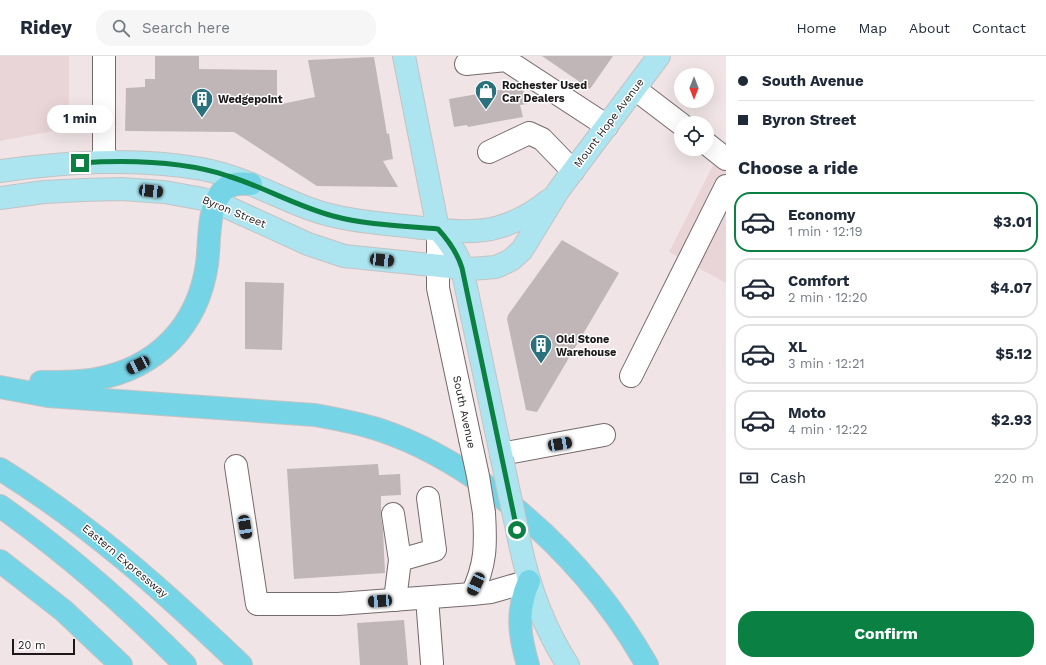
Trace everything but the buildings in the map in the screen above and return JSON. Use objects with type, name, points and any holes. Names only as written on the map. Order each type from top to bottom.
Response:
[{"type":"highway","points":[[0,378],[57,382],[96,379],[128,370],[147,360],[162,349],[176,336],[192,314],[199,295],[207,264],[211,225],[220,193],[229,186],[241,183],[251,184]]},
{"type":"highway","points":[[0,387],[48,396],[315,415],[367,426],[408,441],[446,460],[482,483],[531,521],[560,548],[579,568],[611,608],[627,631],[647,665]]},
{"type":"highway","name":"Eastern Expressway","points":[[0,469],[66,513],[125,559],[182,609],[240,665]]},
{"type":"highway","points":[[0,506],[59,549],[93,578],[136,616],[185,665]]},
{"type":"highway","points":[[0,561],[64,611],[121,665]]},
{"type":"highway","points":[[528,665],[521,637],[520,616],[522,599],[529,581]]},
{"type":"main road","name":"South Avenue","points":[[404,56],[438,229],[456,252],[462,268],[529,581],[544,622],[568,665]]},
{"type":"main road","name":"Mount Hope Avenue","points":[[462,268],[496,267],[511,260],[522,250],[558,191],[659,56]]},
{"type":"main road","points":[[0,171],[53,164],[104,162],[159,164],[186,167],[216,172],[251,184],[310,209],[346,219],[438,229]]},
{"type":"main road","name":"Byron Street","points":[[0,198],[57,191],[121,189],[190,196],[216,203],[242,213],[308,244],[333,253],[356,257],[462,268]]},
{"type":"main road","name":"Mount Hope Avenue","points":[[438,229],[477,230],[498,227],[517,220],[536,209],[558,191]]},
{"type":"street","points":[[104,56],[104,162]]},
{"type":"street","points":[[466,64],[506,60],[607,126]]},
{"type":"street","points":[[635,89],[674,119]]},
{"type":"street","points":[[489,152],[529,133],[542,139],[573,172]]},
{"type":"street","points":[[714,150],[726,159]]},
{"type":"street","points":[[631,376],[726,186]]},
{"type":"street","name":"South Avenue","points":[[438,229],[437,266],[439,296],[470,439],[484,513],[485,546],[483,565],[472,594]]},
{"type":"street","points":[[502,457],[604,436]]},
{"type":"street","points":[[236,466],[257,604],[338,604],[427,598],[495,591],[529,581]]},
{"type":"street","points":[[400,560],[435,550],[428,498]]},
{"type":"street","points":[[394,514],[400,560],[395,600]]},
{"type":"street","points":[[427,598],[432,663]]},
{"type":"shaded area","points":[[0,56],[69,56],[69,128],[0,141]]},
{"type":"shaded area","points":[[726,140],[726,283],[669,252]]},
{"type":"place","name":"Rochester Used Car Dealers","points":[[486,110]]},
{"type":"place","name":"Wedgepoint","points":[[202,118]]},
{"type":"place","name":"Old Stone Warehouse","points":[[541,364]]},
{"type":"route","points":[[80,163],[108,162],[166,164],[203,169],[251,184],[310,209],[334,216],[383,224],[438,229],[451,244],[460,260],[517,530]]}]
